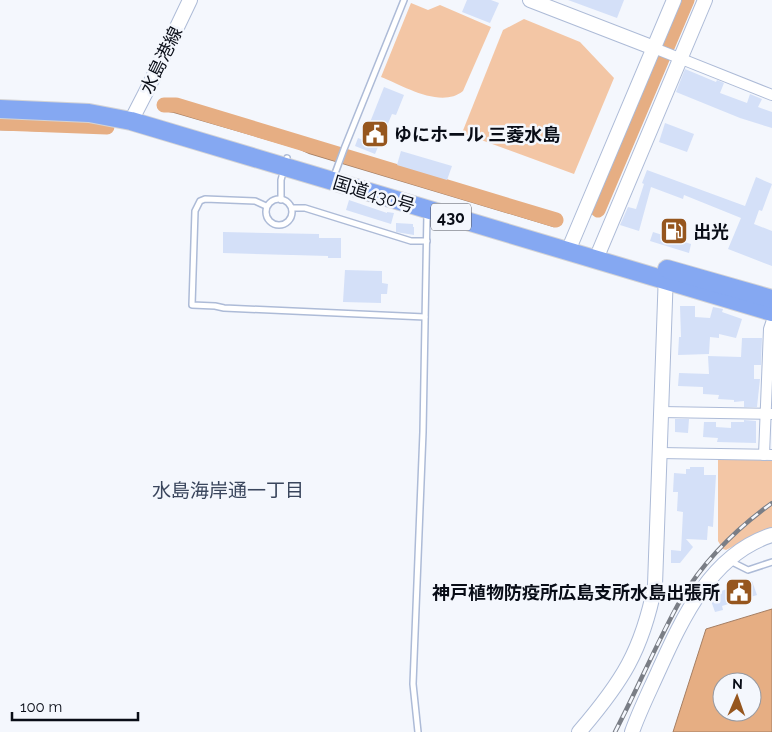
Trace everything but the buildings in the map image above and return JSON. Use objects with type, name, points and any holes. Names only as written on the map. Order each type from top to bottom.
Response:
[{"type":"highway","name":"国道430号","points":[[0,101],[112,106],[133,116],[286,162],[335,172],[429,206],[545,236],[666,274],[772,312]]},
{"type":"highway","name":"国道430号","points":[[0,110],[133,116]]},
{"type":"highway","name":"国道430号","points":[[666,274],[772,300]]},
{"type":"street","name":"水島港線","points":[[133,116],[190,0]]},
{"type":"street","points":[[530,0],[772,95]]},
{"type":"street","points":[[571,245],[658,49],[674,0]]},
{"type":"street","points":[[598,253],[676,57],[705,0]]},
{"type":"street","points":[[580,732],[621,680],[646,624],[655,585],[666,274]]},
{"type":"street","points":[[660,453],[768,455],[769,329],[772,320]]},
{"type":"street","points":[[661,412],[768,414]]},
{"type":"street","points":[[632,732],[686,614],[708,582],[729,561],[746,548],[772,536]]},
{"type":"lane","points":[[335,172],[404,0]]},
{"type":"lane","points":[[281,200],[281,180],[286,162]]},
{"type":"lane","points":[[266,206],[254,201],[205,198],[200,201],[195,211],[192,305],[425,317]]},
{"type":"lane","points":[[273,200],[288,202],[292,208],[291,220],[284,225],[273,224],[267,219],[266,206],[273,200]]},
{"type":"lane","points":[[418,732],[413,684],[423,432],[429,206]]},
{"type":"lane","points":[[292,208],[305,208],[411,241],[427,242]]},
{"type":"lane","points":[[729,561],[748,570],[772,562]]},
{"type":"shaded area","points":[[411,3],[428,10],[440,5],[491,27],[463,91],[454,96],[444,98],[433,97],[381,77]]},
{"type":"shaded area","points":[[524,19],[580,42],[614,78],[574,174],[462,133],[503,30]]},
{"type":"shaded area","points":[[772,459],[772,529],[757,534],[726,550],[723,549],[718,541],[718,460]]},
{"type":"shaded area","points":[[772,609],[772,732],[673,732],[706,629]]},
{"type":"waterway","points":[[598,210],[687,0]]},
{"type":"waterway","points":[[671,51],[693,0]]},
{"type":"waterway","points":[[602,212],[669,56]]},
{"type":"waterway","points":[[164,105],[176,105],[556,220]]},
{"type":"waterway","points":[[165,110],[299,148],[310,153],[554,226]]},
{"type":"waterway","points":[[0,123],[107,127]]},
{"type":"waterway","points":[[0,129],[109,132]]},
{"type":"railway","points":[[615,732],[664,632],[690,585],[722,546],[772,503]]},
{"type":"place","name":"ゆにホール 三菱水島","points":[[375,134]]},
{"type":"place","name":"出光","points":[[674,231]]},
{"type":"place","name":"神戸植物防疫所広島支所水島出張所","points":[[739,592]]},
{"type":"district","name":"水島海岸通一丁目","points":[[228,490]]}]
